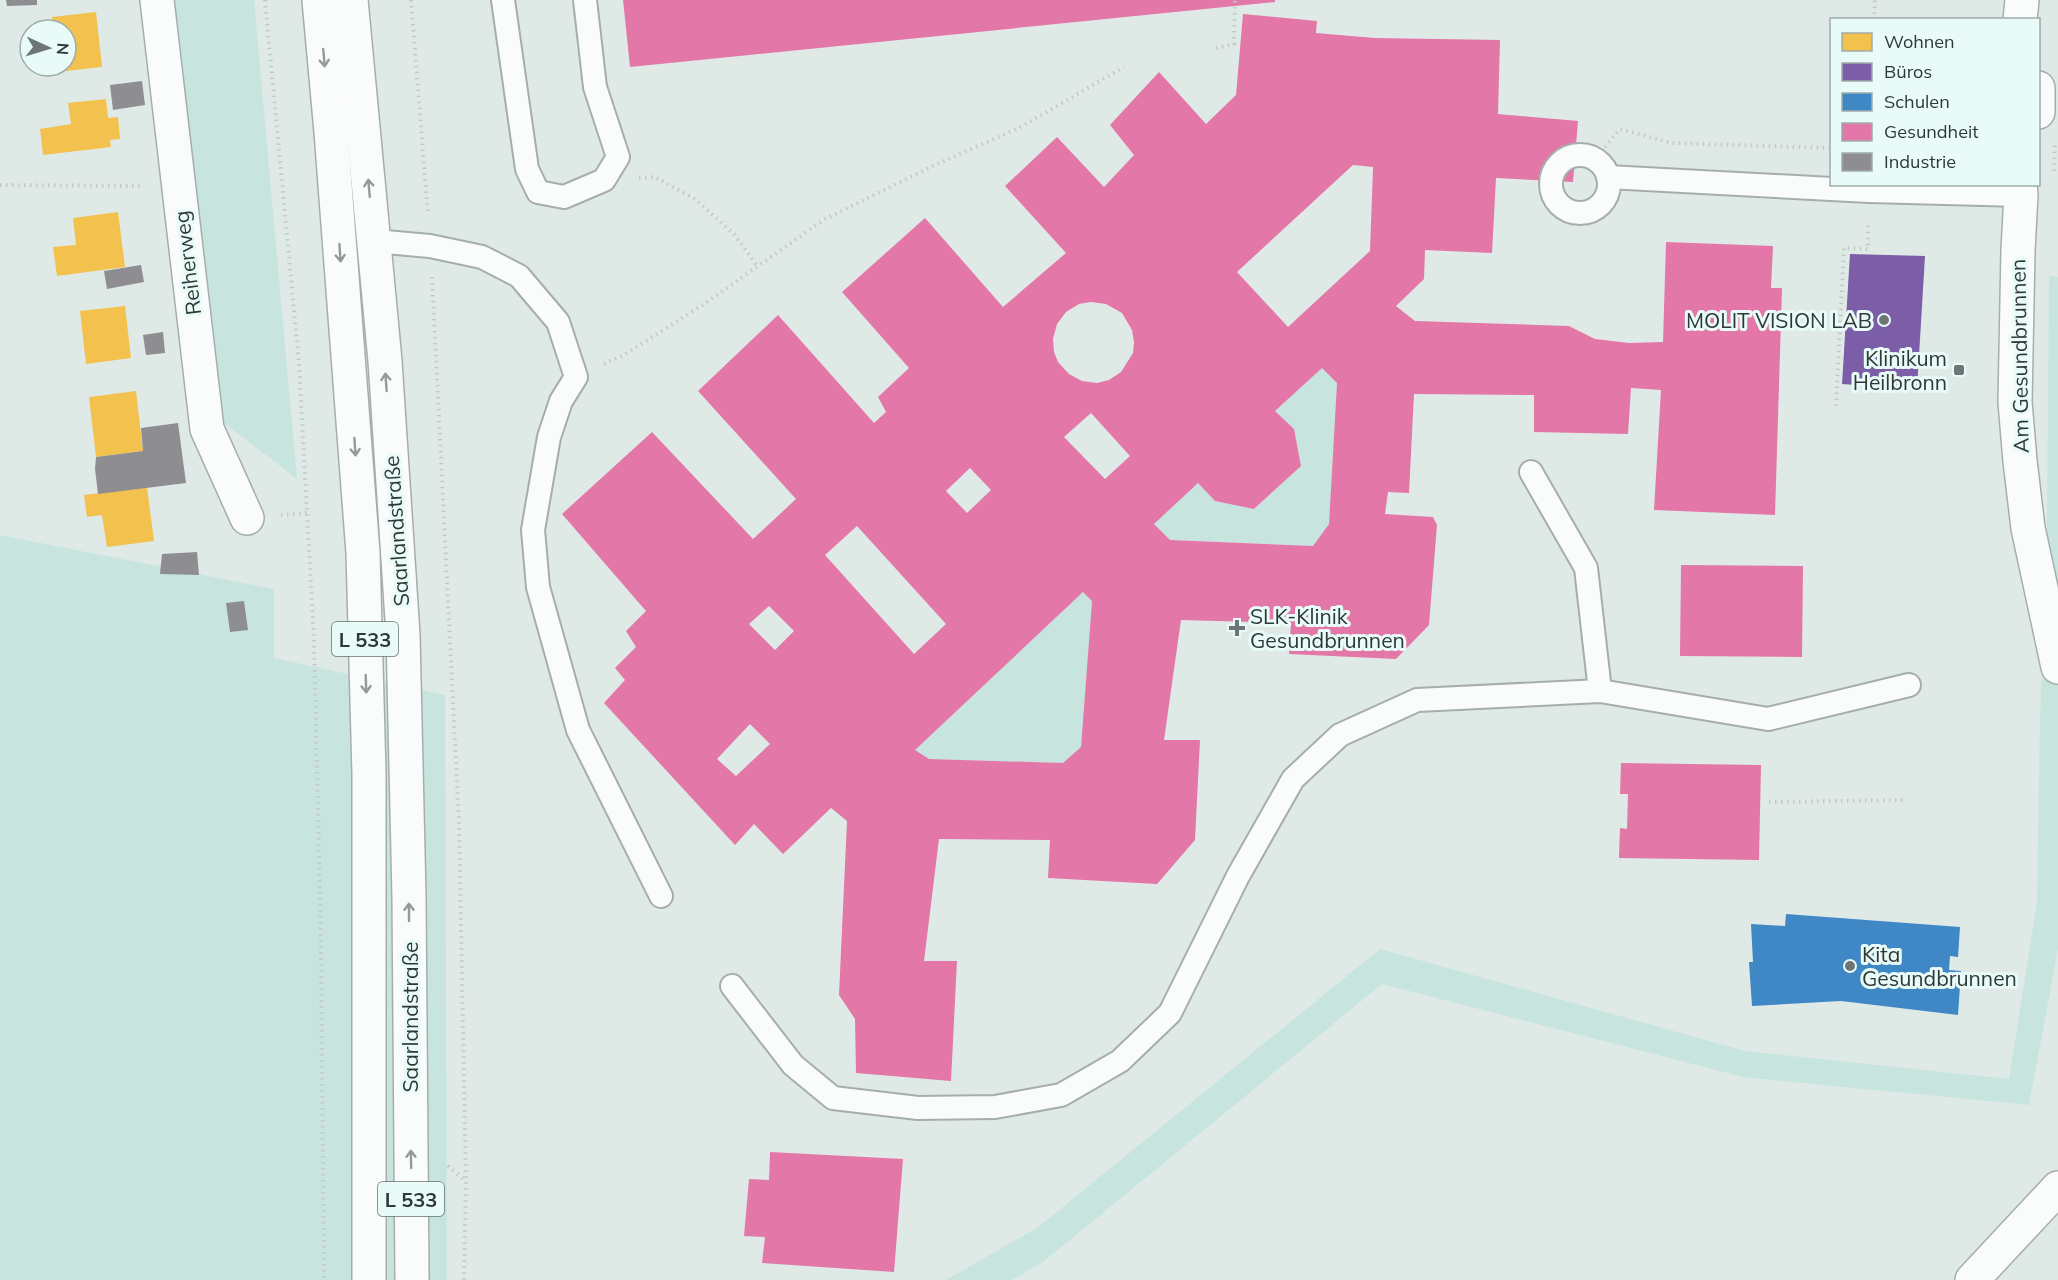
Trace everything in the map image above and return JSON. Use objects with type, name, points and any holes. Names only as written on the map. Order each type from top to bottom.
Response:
[{"type":"main road","name":"Reiherweg","points":[[157,0],[207,429],[247,518]]},
{"type":"main road","name":"Saarlandstraße","points":[[319,0],[363,554],[369,774],[369,1280]]},
{"type":"main road","name":"Saarlandstraße","points":[[351,0],[385,361],[404,635],[412,1280]]},
{"type":"main road","points":[[2020,18],[2022,0]]},
{"type":"main road","points":[[2031,0],[2033,18]]},
{"type":"main road","name":"Am Gesundbrunnen","points":[[2022,188],[2017,285],[2016,402],[2020,461],[2028,528],[2058,667]]},
{"type":"main road","points":[[1972,1280],[2058,1188]]},
{"type":"lane","points":[[503,0],[527,169],[538,192],[564,197],[604,180],[618,157],[595,87],[585,0]]},
{"type":"lane","points":[[1602,168],[1869,191],[2022,188]]},
{"type":"lane","points":[[374,241],[430,246],[482,257],[519,276],[558,322],[576,377],[561,401],[549,437],[533,530],[538,587],[578,730],[661,896]]},
{"type":"lane","points":[[1531,472],[1586,568],[1600,691]]},
{"type":"lane","points":[[732,986],[793,1065],[833,1098],[918,1108],[995,1107],[1061,1095],[1120,1061],[1170,1013],[1238,876],[1293,779],[1340,735],[1417,700],[1600,691],[1768,719],[1910,684]]},
{"type":"path","points":[[265,0],[299,364],[314,640],[324,1280]]},
{"type":"path","points":[[411,0],[430,246],[459,823],[466,1181],[464,1280]]},
{"type":"path","points":[[1216,48],[1234,44],[1234,0]]},
{"type":"path","points":[[1874,18],[1875,0]]},
{"type":"path","points":[[576,377],[624,355],[758,267],[825,219],[935,165],[1018,128],[1124,67]]},
{"type":"path","points":[[1602,168],[1620,129],[1672,143],[1830,148]]},
{"type":"path","points":[[604,180],[655,177],[695,199],[734,234],[758,267]]},
{"type":"path","points":[[0,185],[178,186]]},
{"type":"path","points":[[1836,406],[1845,248],[1868,249]]},
{"type":"path","points":[[1769,802],[1905,800]]},
{"type":"shaded area","points":[[165,0],[254,0],[297,479],[212,414]]},
{"type":"shaded area","points":[[2049,276],[2058,277],[2058,949],[2029,1105],[1743,1077],[1382,984],[1043,1262],[1012,1280],[946,1280],[1037,1228],[1380,949],[1745,1051],[2009,1079],[2037,902],[2040,717],[2047,523]]},
{"type":"shaded area","points":[[1322,368],[1337,383],[1329,524],[1313,546],[1170,540],[1154,524],[1198,483],[1215,501],[1255,509],[1301,466],[1294,429],[1275,411]]},
{"type":"shaded area","points":[[0,535],[274,589],[274,658],[445,695],[447,1280],[0,1280]]},
{"type":"shaded area","points":[[1083,592],[1092,601],[1081,747],[1063,763],[929,759],[915,750]]},
{"type":"building: Wohnen","points":[[96,12],[102,67],[78,70],[78,18],[52,17]]},
{"type":"building: Wohnen","points":[[106,99],[108,118],[118,117],[120,139],[110,140],[111,147],[43,155],[40,129],[71,124],[68,103]]},
{"type":"building: Wohnen","points":[[118,212],[125,267],[57,276],[53,247],[76,245],[73,218]]},
{"type":"building: Wohnen","points":[[125,306],[131,358],[86,364],[80,311]]},
{"type":"building: Wohnen","points":[[136,391],[143,451],[96,457],[89,397]]},
{"type":"building: Wohnen","points":[[147,487],[154,541],[107,547],[102,515],[87,517],[84,495]]},
{"type":"building: Büros","name":"MOLIT VISION LAB","points":[[1850,254],[1925,256],[1917,389],[1842,384]]},
{"type":"building: Schulen","name":"Kita Gesundbrunnen","points":[[1786,914],[1960,927],[1958,957],[1950,956],[1949,970],[1961,971],[1958,1015],[1841,1001],[1752,1006],[1749,962],[1753,962],[1751,924],[1785,926]]},
{"type":"building: Gesundheit","points":[[623,0],[1275,0],[1275,2],[630,67]]},
{"type":"building: Gesundheit","points":[[1243,14],[1317,21],[1316,33],[1375,38],[1500,40],[1498,114],[1578,121],[1573,182],[1496,178],[1492,253],[1425,250],[1424,279],[1396,306],[1415,321],[1569,326],[1595,339],[1629,343],[1663,342],[1666,242],[1773,246],[1771,288],[1782,288],[1775,515],[1654,510],[1661,390],[1631,388],[1628,434],[1534,432],[1534,395],[1414,394],[1409,493],[1388,492],[1385,514],[1433,517],[1437,525],[1429,625],[1396,659],[1289,654],[1291,623],[1181,620],[1164,740],[1200,740],[1195,840],[1157,884],[1048,878],[1050,840],[939,839],[924,961],[957,961],[951,1081],[856,1073],[855,1019],[839,995],[847,821],[831,808],[783,854],[754,824],[735,845],[604,703],[625,680],[615,668],[636,647],[626,631],[646,611],[562,514],[652,432],[753,539],[796,499],[698,391],[778,315],[874,423],[886,412],[878,397],[909,368],[842,292],[925,218],[1003,307],[1066,253],[1005,186],[1057,137],[1104,187],[1134,155],[1110,125],[1159,72],[1206,124],[1236,95]],"holes":[[[1353,165],[1373,167],[1370,251],[1288,327],[1237,272]],[[1091,302],[1106,304],[1122,313],[1132,330],[1134,342],[1133,353],[1121,372],[1109,380],[1097,383],[1082,381],[1069,374],[1058,362],[1053,339],[1057,324],[1066,312],[1079,304]],[[1322,368],[1337,383],[1329,524],[1313,546],[1170,540],[1154,524],[1198,483],[1215,501],[1254,509],[1301,466],[1294,429],[1275,411]],[[1091,413],[1130,456],[1105,479],[1064,437]],[[970,468],[991,490],[967,513],[946,491]],[[857,526],[946,624],[914,654],[825,555]],[[1083,592],[1092,601],[1081,747],[1063,763],[929,759],[915,750]],[[769,606],[794,631],[775,650],[749,624]],[[750,724],[770,744],[736,776],[717,759]]]},
{"type":"building: Gesundheit","points":[[1681,565],[1803,566],[1802,657],[1680,656]]},
{"type":"building: Gesundheit","points":[[1621,763],[1761,765],[1759,860],[1619,858],[1620,828],[1627,829],[1628,794],[1620,794]]},
{"type":"building: Gesundheit","points":[[770,1152],[903,1159],[894,1272],[762,1263],[765,1237],[744,1236],[749,1179],[769,1180]]},
{"type":"building: Industrie","points":[[6,0],[37,0],[37,5],[7,6]]},
{"type":"building: Industrie","points":[[142,81],[145,105],[113,110],[110,85]]},
{"type":"building: Industrie","points":[[141,265],[144,282],[107,289],[104,271]]},
{"type":"building: Industrie","points":[[163,332],[165,353],[146,355],[143,335]]},
{"type":"building: Industrie","points":[[178,423],[186,483],[98,494],[96,457],[143,451],[141,428]]},
{"type":"building: Industrie","points":[[197,552],[199,575],[160,574],[162,554]]},
{"type":"building: Industrie","points":[[244,601],[248,630],[230,632],[226,603]]},
{"type":"place","name":"MOLIT VISION LAB","points":[[1884,320]]},
{"type":"place","name":"Klinikum Heilbronn","points":[[1959,370]]},
{"type":"place","name":"SLK-Klinik Gesundbrunnen","points":[[1237,628]]},
{"type":"place","name":"Kita Gesundbrunnen","points":[[1850,966]]}]
